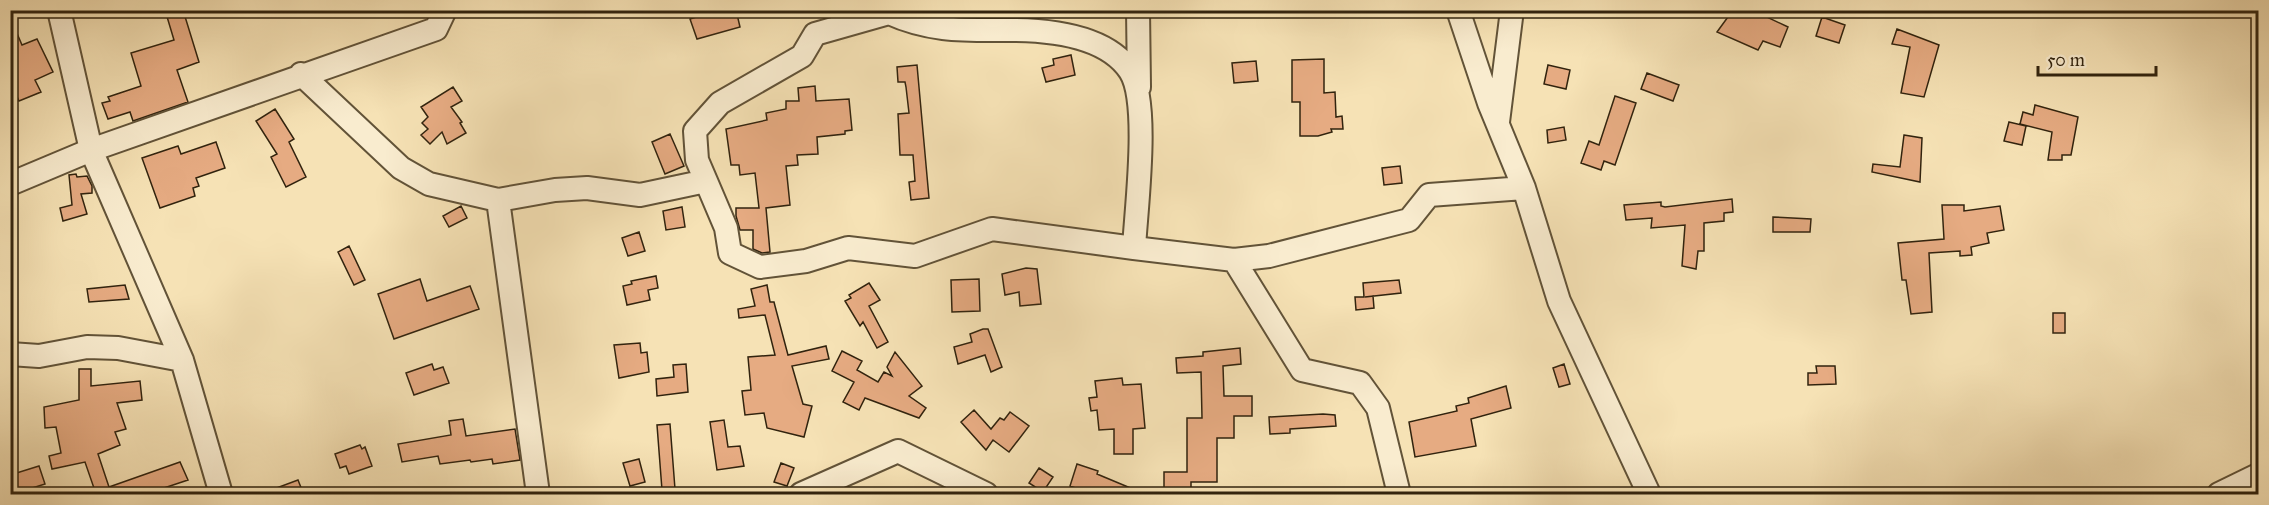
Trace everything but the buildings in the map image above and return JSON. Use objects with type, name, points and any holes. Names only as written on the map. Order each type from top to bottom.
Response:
[{"type":"street","points":[[59,10],[91,150],[182,360],[221,495]]},
{"type":"street","points":[[10,184],[91,150],[189,117],[301,74],[436,29],[445,10]]},
{"type":"street","points":[[1134,248],[1139,170],[1138,10]]},
{"type":"street","points":[[1458,10],[1498,126],[1524,188],[1558,301],[1649,495]]},
{"type":"street","points":[[1498,126],[1512,10]]},
{"type":"street","points":[[1139,91],[1130,71],[1108,51],[1091,44],[1046,31],[960,30],[915,25],[889,13],[815,34],[802,56],[720,104],[695,131],[697,160],[726,228],[730,253],[760,267],[806,261],[849,248],[915,256],[992,229],[1234,260],[1301,250],[1342,236],[1408,220],[1429,195],[1524,188]]},
{"type":"street","points":[[301,74],[401,168],[429,184],[498,200],[566,189],[640,195],[706,181]]},
{"type":"street","points":[[498,200],[538,495]]},
{"type":"street","points":[[1234,260],[1302,370],[1360,383],[1378,408],[1399,495]]},
{"type":"street","points":[[10,354],[39,356],[87,347],[118,348],[182,360]]},
{"type":"street","points":[[801,495],[898,451],[986,495]]},
{"type":"street","points":[[2218,495],[2259,475]]}]
